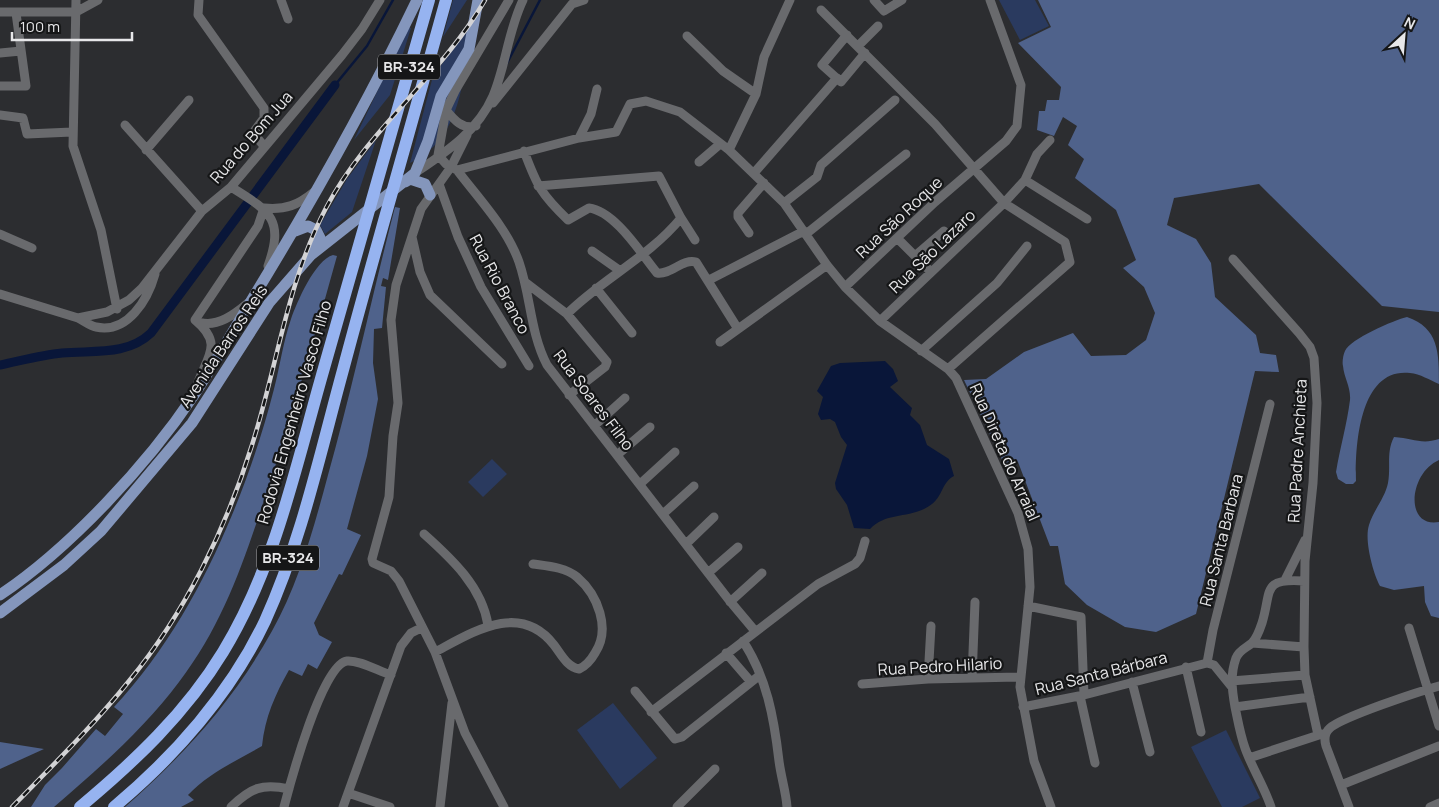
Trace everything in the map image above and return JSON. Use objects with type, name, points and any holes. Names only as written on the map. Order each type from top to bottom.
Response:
[{"type":"highway","name":"Rodovia Engenheiro Vasco Filho","points":[[80,807],[153,742],[203,683],[242,619],[261,576],[290,492],[428,0]]},
{"type":"highway","name":"BR-324","points":[[114,807],[162,762],[200,720],[245,656],[265,621],[300,521],[446,0]]},
{"type":"main road","name":"Avenida Barros Reis","points":[[0,595],[56,552],[97,512],[160,440],[193,396],[321,186],[348,138],[417,0]]},
{"type":"main road","name":"Avenida Barros Reis","points":[[0,613],[57,571],[101,531],[192,423],[269,303],[311,255],[415,173],[428,141],[442,96],[469,49],[478,0]]},
{"type":"main road","points":[[401,184],[410,179],[418,180],[425,184],[430,195]]},
{"type":"main road","points":[[295,231],[308,226],[319,234],[320,238],[311,255]]},
{"type":"street","points":[[76,0],[72,132],[76,158],[101,230],[117,308],[93,316],[78,318]]},
{"type":"street","points":[[0,12],[76,12],[98,0]]},
{"type":"street","points":[[199,0],[198,16],[264,108],[264,118],[253,133],[264,146]]},
{"type":"street","points":[[281,0],[288,19]]},
{"type":"street","name":"Rua do Bom Jua","points":[[117,308],[142,288],[202,211],[231,187],[342,55],[362,29],[380,0]]},
{"type":"street","points":[[438,156],[446,110],[455,91],[510,0]]},
{"type":"street","points":[[415,173],[467,135],[476,126],[493,95],[515,16],[522,0]]},
{"type":"street","points":[[484,112],[569,2],[584,0]]},
{"type":"street","points":[[729,150],[756,94],[764,57],[790,0]]},
{"type":"street","points":[[874,0],[884,11],[902,0]]},
{"type":"street","name":"Rua São Roque","points":[[845,287],[935,202],[974,170],[1011,134],[1016,126],[1020,106],[1019,78],[1007,52],[990,0]]},
{"type":"street","points":[[821,10],[935,124],[1004,203],[1065,242],[1070,262],[948,370]]},
{"type":"street","points":[[0,86],[25,87],[16,13]]},
{"type":"street","points":[[754,172],[839,80],[878,26]]},
{"type":"street","points":[[839,80],[822,65],[847,35]]},
{"type":"street","points":[[687,36],[723,71],[756,94]]},
{"type":"street","points":[[0,53],[21,51]]},
{"type":"street","points":[[579,138],[591,114],[597,89]]},
{"type":"street","points":[[146,150],[189,100]]},
{"type":"street","points":[[784,204],[818,177],[821,165],[895,100]]},
{"type":"street","name":"Rua Direta do Arraial","points":[[454,168],[579,138],[616,132],[630,104],[646,101],[680,112],[754,172],[784,204],[845,287],[880,321],[948,370],[956,378],[1024,530],[1030,567],[1028,606],[1020,677],[1023,707],[1034,761],[1051,807]]},
{"type":"street","points":[[446,110],[462,126],[471,128],[476,126]]},
{"type":"street","points":[[0,115],[23,118],[27,134],[72,132]]},
{"type":"street","points":[[125,125],[202,211]]},
{"type":"street","points":[[467,135],[454,168],[430,195],[421,209],[396,285],[391,310],[398,403],[393,436],[390,497],[372,560],[373,563],[389,569],[396,575],[421,628],[435,652],[452,702],[466,733],[504,807]]},
{"type":"street","name":"Rua São Lazaro","points":[[880,321],[1004,203],[1024,180],[1037,154],[1050,140]]},
{"type":"street","points":[[699,162],[720,144]]},
{"type":"street","points":[[524,151],[545,198],[568,220],[589,208],[596,210],[631,238],[659,274],[691,261],[696,262],[738,328]]},
{"type":"street","points":[[709,280],[805,232],[906,154]]},
{"type":"street","name":"Rua Soares Filho","points":[[438,156],[454,168],[503,232],[516,255],[525,282],[532,326],[539,351],[547,365],[730,602],[756,631]]},
{"type":"street","points":[[538,186],[659,176],[695,240]]},
{"type":"street","points":[[1024,180],[1087,219]]},
{"type":"street","points":[[749,233],[738,217],[738,213],[764,183]]},
{"type":"street","name":"Rua Rio Branco","points":[[439,184],[458,237],[481,287],[529,366]]},
{"type":"street","points":[[260,205],[288,208],[304,200],[321,186]]},
{"type":"street","points":[[231,187],[260,205],[272,224],[276,245],[262,285]]},
{"type":"street","points":[[195,320],[258,226],[260,205]]},
{"type":"street","points":[[567,314],[596,288],[668,233],[681,218]]},
{"type":"street","points":[[915,256],[944,231]]},
{"type":"street","points":[[0,234],[32,248]]},
{"type":"street","points":[[412,236],[420,272],[430,295],[502,364]]},
{"type":"street","points":[[897,238],[931,272]]},
{"type":"street","points":[[921,351],[997,283],[1027,246]]},
{"type":"street","points":[[592,251],[619,270]]},
{"type":"street","name":"Rua Padre Anchieta","points":[[1233,259],[1299,333],[1310,347],[1314,358],[1317,403],[1314,483],[1304,581],[1306,675],[1310,697],[1322,734],[1349,807]]},
{"type":"street","points":[[720,342],[827,265]]},
{"type":"street","points":[[0,294],[78,318],[96,327],[109,326],[124,321],[138,310],[150,293],[157,270]]},
{"type":"street","points":[[525,282],[567,314],[600,351],[607,363],[570,395]]},
{"type":"street","points":[[596,288],[632,333]]},
{"type":"street","points":[[195,320],[209,324],[233,315],[252,300]]},
{"type":"street","points":[[193,396],[212,348],[211,337],[207,330],[195,320]]},
{"type":"street","points":[[594,426],[626,398]]},
{"type":"street","name":"Rua Santa Barbara","points":[[1207,663],[1213,630],[1270,404]]},
{"type":"street","points":[[616,455],[650,427]]},
{"type":"street","points":[[640,484],[675,452]]},
{"type":"street","points":[[663,514],[694,486]]},
{"type":"street","points":[[686,544],[714,517]]},
{"type":"street","points":[[424,534],[443,550],[471,583],[481,599],[488,625]]},
{"type":"street","points":[[1284,580],[1308,536]]},
{"type":"street","points":[[651,712],[743,640],[823,581],[855,564],[860,558],[865,541]]},
{"type":"street","points":[[708,573],[738,547]]},
{"type":"street","points":[[435,652],[488,625],[507,624],[534,627],[546,635],[574,668],[582,667],[592,658],[600,646],[604,624],[598,608],[585,585],[576,576],[562,569],[533,564]]},
{"type":"street","points":[[730,602],[762,573]]},
{"type":"street","points":[[1252,643],[1262,625],[1269,591],[1274,584],[1284,580],[1304,581]]},
{"type":"street","points":[[972,678],[975,602]]},
{"type":"street","points":[[1028,606],[1081,617],[1082,696],[1095,762]]},
{"type":"street","points":[[928,679],[931,626]]},
{"type":"street","points":[[343,807],[405,638],[421,628]]},
{"type":"street","points":[[1409,628],[1426,689],[1439,726]]},
{"type":"street","points":[[743,640],[757,664],[777,732],[779,762],[787,807]]},
{"type":"street","points":[[1271,807],[1249,758],[1239,727],[1231,684],[1236,656],[1244,647],[1252,643],[1304,647]]},
{"type":"street","points":[[726,653],[751,682]]},
{"type":"street","points":[[284,807],[314,711],[327,685],[341,664],[349,661],[391,675]]},
{"type":"street","points":[[1201,732],[1186,667],[1207,663],[1214,665],[1231,684]]},
{"type":"street","name":"Rua Santa Bárbara","points":[[1023,707],[1082,696],[1186,667]]},
{"type":"street","points":[[635,692],[675,739],[682,737],[760,675]]},
{"type":"street","points":[[1231,684],[1306,675]]},
{"type":"street","name":"Rua Pedro Hilario","points":[[862,684],[928,679],[1020,677]]},
{"type":"street","points":[[1132,682],[1150,752]]},
{"type":"street","points":[[1249,758],[1322,734],[1332,726],[1355,716],[1426,689],[1439,686]]},
{"type":"street","points":[[1236,707],[1310,697]]},
{"type":"street","points":[[440,807],[452,702]]},
{"type":"street","points":[[1341,785],[1439,746]]},
{"type":"street","points":[[676,807],[686,800],[715,769]]},
{"type":"street","points":[[231,807],[243,796],[265,785],[289,788]]},
{"type":"street","points":[[348,793],[390,807]]},
{"type":"street","points":[[686,800],[694,807]]},
{"type":"street","points":[[1430,807],[1439,803]]},
{"type":"shaded area","points":[[453,0],[467,0],[443,37]]},
{"type":"shaded area","points":[[999,0],[1035,0],[1049,26],[1020,40]]},
{"type":"shaded area","points":[[1038,0],[1439,0],[1439,312],[1382,306],[1259,184],[1174,198],[1167,225],[1196,239],[1211,263],[1215,297],[1256,335],[1260,353],[1276,355],[1279,372],[1255,371],[1196,614],[1156,632],[1125,627],[1087,605],[1065,584],[1058,546],[1050,546],[1018,462],[1006,468],[964,380],[986,379],[1024,352],[1073,333],[1091,356],[1126,355],[1146,340],[1155,313],[1144,287],[1123,268],[1136,260],[1116,210],[1075,178],[1084,159],[1068,145],[1077,126],[1063,117],[1054,136],[1037,130],[1039,111],[1045,111],[1047,100],[1059,100],[1061,87],[1018,43],[1051,27]]},
{"type":"shaded area","points":[[408,27],[411,28],[390,95],[354,140]]},
{"type":"shaded area","points":[[469,28],[462,86],[450,123],[440,139],[427,153],[410,163],[433,76]]},
{"type":"shaded area","points":[[376,140],[352,212],[325,234],[320,225],[347,179]]},
{"type":"shaded area","points":[[395,207],[400,208],[388,280],[383,278],[381,286],[386,287],[382,328],[374,329],[373,363],[378,399],[367,456],[347,529],[361,535],[342,575],[339,574],[314,623],[319,635],[332,642],[317,669],[308,664],[302,676],[289,670],[271,706],[262,746],[205,780],[188,795],[194,800],[181,807],[125,807],[168,767],[224,703],[257,656],[282,613],[311,535],[337,442]]},
{"type":"shaded area","points":[[333,255],[337,256],[277,462],[241,567],[221,614],[195,660],[179,682],[151,716],[120,748],[54,807],[31,807],[45,785],[96,729],[105,736],[123,714],[114,707],[133,686],[167,640],[196,592],[221,541],[250,468],[270,405],[291,319],[313,273],[326,258]]},
{"type":"shaded area","points":[[1407,317],[1425,328],[1435,343],[1439,362],[1439,384],[1410,373],[1393,375],[1380,383],[1370,396],[1359,430],[1356,481],[1353,484],[1346,484],[1338,479],[1336,472],[1350,400],[1343,365],[1344,353],[1349,346],[1363,336]]},
{"type":"shaded area","points":[[885,361],[893,369],[898,381],[890,387],[912,408],[910,415],[920,425],[927,445],[949,459],[954,476],[949,479],[935,501],[924,509],[882,520],[870,529],[854,528],[847,505],[836,489],[835,483],[847,445],[841,437],[835,422],[830,419],[821,420],[818,414],[823,397],[817,391],[831,366],[840,363]]},
{"type":"shaded area","points":[[1394,437],[1422,441],[1439,439],[1439,460],[1421,476],[1415,498],[1416,508],[1420,517],[1428,522],[1439,522],[1439,618],[1431,616],[1425,602],[1424,586],[1394,590],[1380,586],[1372,565],[1368,547],[1369,525],[1388,483],[1389,454]]},
{"type":"shaded area","points":[[492,459],[507,474],[483,497],[468,482]]},
{"type":"shaded area","points":[[613,703],[657,758],[620,789],[577,730]]},
{"type":"shaded area","points":[[1226,730],[1260,798],[1242,807],[1222,807],[1191,747]]},
{"type":"shaded area","points":[[0,742],[44,749],[0,769]]},
{"type":"waterway","points":[[335,85],[367,46],[393,0]]},
{"type":"waterway","points":[[506,65],[540,0]]},
{"type":"waterway","points":[[0,365],[54,354],[120,349],[142,340],[151,333],[335,85]]},
{"type":"railway","points":[[12,807],[72,746],[115,698],[149,655],[186,599],[216,539],[242,476],[261,415],[292,295],[313,236],[326,208],[362,153],[447,54],[485,0]]}]
